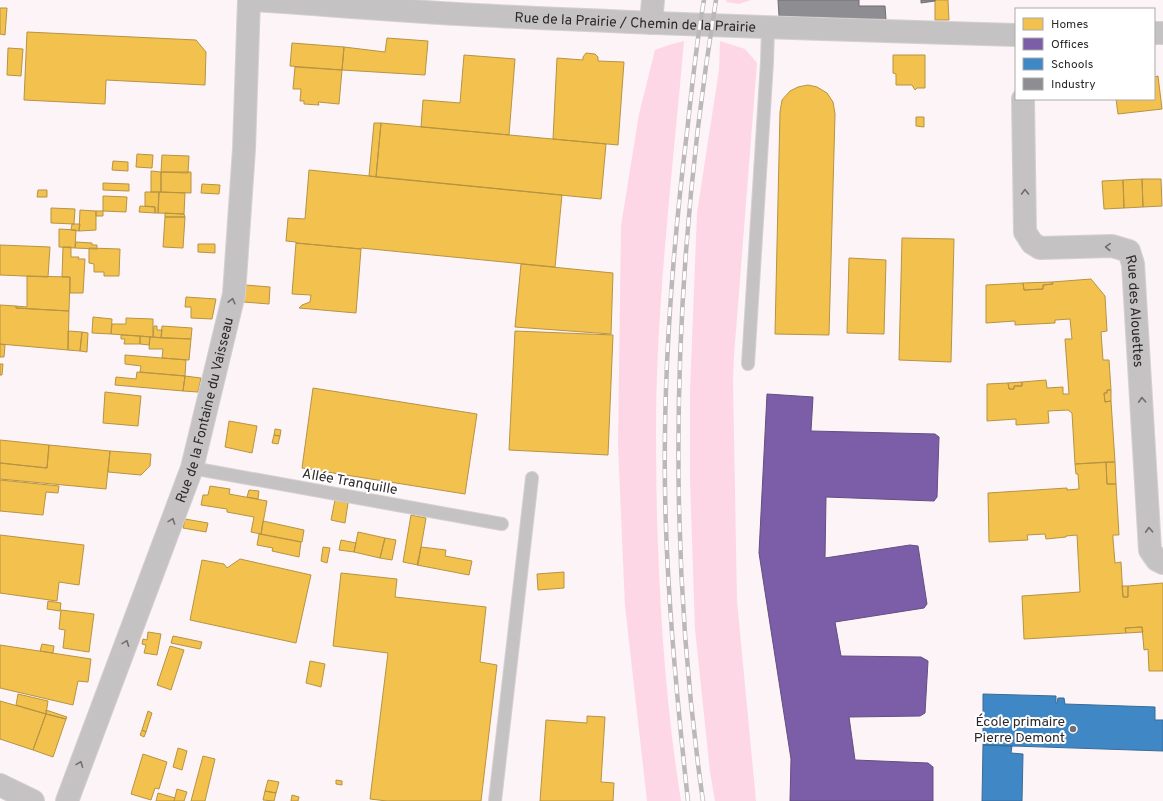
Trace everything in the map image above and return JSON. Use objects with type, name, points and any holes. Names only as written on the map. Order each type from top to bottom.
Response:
[{"type":"street","name":"Rue de la Fontaine du Vaisseau","points":[[67,801],[192,468],[234,294],[244,148],[250,0]]},
{"type":"street","name":"Rue de la Prairie / Chemin de la Prairie","points":[[254,0],[473,7],[651,23],[1015,35]]},
{"type":"street","points":[[651,23],[653,0]]},
{"type":"street","name":"Rue des Alouettes","points":[[1023,100],[1025,232],[1032,243],[1040,248],[1112,246],[1129,252],[1133,264],[1150,550],[1157,560],[1163,563]]},
{"type":"street","points":[[0,784],[33,801]]},
{"type":"lane","points":[[748,364],[768,28]]},
{"type":"lane","name":"Allée Tranquille","points":[[192,468],[502,524]]},
{"type":"lane","points":[[495,801],[532,478]]},
{"type":"shaded area","points":[[727,0],[751,0],[739,4],[726,2]]},
{"type":"shaded area","points":[[684,41],[660,311],[656,435],[657,519],[662,625],[671,731],[681,801],[647,801],[625,606],[618,446],[621,226],[639,114],[655,50]]},
{"type":"shaded area","points":[[720,41],[745,49],[757,63],[733,381],[737,601],[756,801],[715,801],[710,772],[695,629],[690,481],[690,392],[697,213],[719,70]]},
{"type":"building: Homes","points":[[935,0],[948,0],[949,20],[935,20]]},
{"type":"building: Homes","points":[[0,8],[7,8],[5,35],[0,34]]},
{"type":"building: Homes","points":[[27,32],[196,40],[206,52],[205,85],[106,80],[105,104],[24,100]]},
{"type":"building: Homes","points":[[387,38],[428,41],[425,75],[342,70],[344,47],[385,52]]},
{"type":"building: Homes","points":[[292,43],[344,47],[342,70],[290,66]]},
{"type":"building: Homes","points":[[8,48],[23,49],[21,76],[7,75]]},
{"type":"building: Homes","points":[[586,53],[595,54],[598,57],[598,61],[624,62],[618,145],[553,139],[557,58],[583,60]]},
{"type":"building: Homes","points":[[464,55],[515,59],[509,135],[421,127],[423,100],[460,103]]},
{"type":"building: Homes","points":[[893,55],[925,55],[925,88],[917,88],[915,90],[912,85],[896,85],[896,74],[893,73]]},
{"type":"building: Homes","points":[[295,67],[342,70],[339,104],[318,102],[319,105],[304,104],[304,101],[300,101],[301,89],[293,89]]},
{"type":"building: Homes","points":[[1158,76],[1162,109],[1118,114],[1116,100],[1155,100],[1155,77]]},
{"type":"building: Homes","points":[[808,85],[817,87],[827,93],[833,102],[835,114],[829,335],[775,334],[780,112],[782,100],[790,91],[798,87]]},
{"type":"building: Homes","points":[[916,117],[924,117],[924,127],[916,126]]},
{"type":"building: Homes","points":[[374,123],[381,123],[376,177],[369,176]]},
{"type":"building: Homes","points":[[381,123],[606,144],[601,199],[376,177]]},
{"type":"building: Homes","points":[[137,154],[153,155],[152,168],[136,167]]},
{"type":"building: Homes","points":[[162,155],[189,156],[188,173],[161,172]]},
{"type":"building: Homes","points":[[113,161],[128,162],[128,171],[112,170]]},
{"type":"building: Homes","points":[[309,170],[562,195],[555,267],[286,241],[288,218],[305,219]]},
{"type":"building: Homes","points":[[151,171],[161,172],[161,192],[151,192]]},
{"type":"building: Homes","points":[[161,172],[191,172],[191,193],[161,192]]},
{"type":"building: Homes","points":[[1142,179],[1143,207],[1124,208],[1123,180]]},
{"type":"building: Homes","points":[[1142,179],[1161,179],[1162,206],[1143,207]]},
{"type":"building: Homes","points":[[1123,180],[1124,208],[1104,209],[1102,181]]},
{"type":"building: Homes","points":[[103,183],[129,184],[129,191],[103,190]]},
{"type":"building: Homes","points":[[202,184],[220,185],[219,194],[201,193]]},
{"type":"building: Homes","points":[[38,190],[47,190],[47,197],[37,197]]},
{"type":"building: Homes","points":[[145,192],[159,192],[158,213],[155,213],[155,207],[145,206]]},
{"type":"building: Homes","points":[[159,192],[185,193],[184,214],[158,213]]},
{"type":"building: Homes","points":[[103,196],[127,197],[126,212],[103,211]]},
{"type":"building: Homes","points":[[140,206],[155,207],[155,213],[139,212]]},
{"type":"building: Homes","points":[[51,208],[75,209],[74,224],[51,223]]},
{"type":"building: Homes","points":[[80,210],[96,211],[96,230],[79,231]]},
{"type":"building: Homes","points":[[96,211],[103,211],[103,216],[96,216]]},
{"type":"building: Homes","points":[[165,213],[184,214],[185,217],[165,217]]},
{"type":"building: Homes","points":[[165,217],[185,217],[183,248],[163,247]]},
{"type":"building: Homes","points":[[72,224],[80,224],[79,231],[71,230]]},
{"type":"building: Homes","points":[[59,229],[76,230],[75,248],[59,247]]},
{"type":"building: Homes","points":[[902,238],[954,239],[951,362],[899,360]]},
{"type":"building: Homes","points":[[76,242],[92,243],[92,245],[97,245],[97,249],[75,248]]},
{"type":"building: Homes","points":[[296,243],[361,249],[356,313],[299,308],[310,302],[311,295],[292,294]]},
{"type":"building: Homes","points":[[198,244],[215,244],[215,253],[198,252]]},
{"type":"building: Homes","points":[[0,245],[50,247],[48,277],[0,275]]},
{"type":"building: Homes","points":[[63,247],[71,247],[71,257],[85,259],[83,293],[70,293],[70,277],[62,277]]},
{"type":"building: Homes","points":[[89,248],[120,249],[119,276],[104,276],[104,272],[94,272],[94,264],[89,263]]},
{"type":"building: Homes","points":[[849,258],[886,260],[884,334],[847,333]]},
{"type":"building: Homes","points":[[521,264],[613,273],[611,334],[515,327]]},
{"type":"building: Homes","points":[[27,276],[70,277],[69,311],[16,308],[16,306],[27,307]]},
{"type":"building: Homes","points":[[1091,279],[1105,296],[1107,331],[1101,332],[1103,360],[1109,360],[1111,390],[1107,390],[1107,393],[1104,393],[1105,402],[1111,401],[1115,462],[1075,464],[1072,413],[1068,410],[1048,411],[1049,423],[1016,425],[1016,419],[987,421],[987,384],[1008,383],[1009,389],[1014,389],[1014,386],[1022,386],[1022,382],[1046,380],[1047,388],[1063,387],[1063,394],[1069,394],[1065,339],[1072,339],[1070,319],[1055,320],[1055,323],[1015,325],[1015,321],[986,323],[986,285],[1023,283],[1024,290],[1043,289],[1043,285],[1053,284],[1052,282]]},
{"type":"building: Homes","points":[[1052,282],[1053,284],[1043,285],[1043,289],[1024,290],[1023,283]]},
{"type":"building: Homes","points":[[245,285],[270,287],[269,304],[244,302]]},
{"type":"building: Homes","points":[[186,297],[216,299],[212,319],[191,318],[191,307],[185,307]]},
{"type":"building: Homes","points":[[0,305],[16,306],[16,308],[69,311],[68,350],[0,344]]},
{"type":"building: Homes","points":[[93,317],[112,319],[111,334],[92,333]]},
{"type":"building: Homes","points":[[126,318],[153,319],[153,337],[111,334],[112,324],[126,324]]},
{"type":"building: Homes","points":[[154,326],[157,326],[157,330],[162,330],[161,338],[153,337]]},
{"type":"building: Homes","points":[[162,326],[192,328],[191,339],[161,338]]},
{"type":"building: Homes","points":[[68,331],[82,332],[80,351],[68,350]]},
{"type":"building: Homes","points":[[515,331],[613,335],[608,455],[509,450]]},
{"type":"building: Homes","points":[[82,332],[88,333],[87,352],[80,351]]},
{"type":"building: Homes","points":[[121,335],[140,336],[140,344],[124,344],[125,339],[121,339]]},
{"type":"building: Homes","points":[[140,336],[150,337],[149,345],[140,344]]},
{"type":"building: Homes","points":[[150,337],[191,339],[189,360],[162,358],[163,349],[149,349]]},
{"type":"building: Homes","points":[[0,344],[5,345],[4,357],[0,357]]},
{"type":"building: Homes","points":[[125,355],[186,360],[185,376],[140,372],[141,366],[125,364]]},
{"type":"building: Homes","points":[[0,364],[3,364],[2,375],[0,375]]},
{"type":"building: Homes","points":[[137,372],[185,376],[183,391],[115,385],[116,377],[136,379]]},
{"type":"building: Homes","points":[[185,376],[201,378],[198,392],[183,391]]},
{"type":"building: Homes","points":[[1022,382],[1022,386],[1014,386],[1014,389],[1009,389],[1008,383]]},
{"type":"building: Homes","points":[[313,388],[477,414],[465,494],[302,468]]},
{"type":"building: Homes","points":[[1107,390],[1111,390],[1111,401],[1105,402],[1104,393],[1107,393]]},
{"type":"building: Homes","points":[[105,392],[141,396],[138,426],[103,423]]},
{"type":"building: Homes","points":[[229,421],[257,426],[252,453],[225,447]]},
{"type":"building: Homes","points":[[275,429],[281,430],[280,436],[274,435]]},
{"type":"building: Homes","points":[[274,435],[280,436],[278,444],[272,443]]},
{"type":"building: Homes","points":[[0,440],[49,445],[47,468],[0,463]]},
{"type":"building: Homes","points":[[49,445],[110,451],[106,489],[0,479],[0,463],[47,468]]},
{"type":"building: Homes","points":[[110,451],[151,454],[150,466],[141,475],[108,472]]},
{"type":"building: Homes","points":[[1106,462],[1107,484],[1116,484],[1119,535],[1113,535],[1113,539],[1115,563],[1121,562],[1123,597],[1128,597],[1128,586],[1163,583],[1163,671],[1149,671],[1148,649],[1144,650],[1142,627],[1125,628],[1126,633],[1024,639],[1022,596],[1080,592],[1077,535],[1046,539],[1045,534],[1027,535],[1028,540],[989,542],[988,493],[1067,488],[1067,490],[1079,489],[1078,474],[1076,474],[1075,464]]},
{"type":"building: Homes","points":[[1106,462],[1115,462],[1116,484],[1107,484]]},
{"type":"building: Homes","points":[[0,480],[59,486],[58,493],[46,492],[43,515],[0,511]]},
{"type":"building: Homes","points":[[210,486],[230,489],[229,494],[267,501],[261,534],[251,532],[254,517],[227,512],[227,509],[201,505],[203,495],[208,495]]},
{"type":"building: Homes","points":[[249,490],[259,491],[258,499],[247,497]]},
{"type":"building: Homes","points":[[335,500],[348,503],[345,523],[331,520]]},
{"type":"building: Homes","points":[[411,515],[426,518],[418,565],[403,562]]},
{"type":"building: Homes","points":[[185,519],[208,523],[206,532],[183,528]]},
{"type":"building: Homes","points":[[263,521],[304,530],[302,542],[261,534]]},
{"type":"building: Homes","points":[[358,532],[385,538],[380,558],[354,552]]},
{"type":"building: Homes","points":[[259,534],[301,542],[299,557],[272,551],[273,548],[257,545]]},
{"type":"building: Homes","points":[[0,535],[84,545],[79,585],[59,582],[57,601],[0,593]]},
{"type":"building: Homes","points":[[385,538],[396,540],[392,560],[380,558]]},
{"type":"building: Homes","points":[[341,540],[356,543],[354,552],[339,550]]},
{"type":"building: Homes","points":[[323,547],[330,548],[327,563],[321,561]]},
{"type":"building: Homes","points":[[421,547],[446,550],[445,556],[472,561],[469,575],[417,565]]},
{"type":"building: Homes","points":[[240,559],[311,575],[296,643],[190,620],[202,560],[224,564],[227,568]]},
{"type":"building: Homes","points":[[564,572],[564,588],[538,590],[537,574]]},
{"type":"building: Homes","points":[[341,573],[397,579],[395,597],[486,607],[480,662],[497,665],[481,801],[387,801],[370,799],[388,653],[333,646]]},
{"type":"building: Homes","points":[[1122,586],[1128,586],[1128,597],[1123,597]]},
{"type":"building: Homes","points":[[48,601],[61,603],[60,611],[47,609]]},
{"type":"building: Homes","points":[[61,610],[94,614],[89,652],[63,648],[65,630],[59,629]]},
{"type":"building: Homes","points":[[1142,627],[1143,632],[1126,633],[1125,628]]},
{"type":"building: Homes","points":[[148,632],[161,634],[157,655],[144,653],[146,645],[142,644],[143,639],[147,640]]},
{"type":"building: Homes","points":[[173,636],[202,642],[200,649],[171,643]]},
{"type":"building: Homes","points":[[42,644],[54,646],[53,653],[40,651]]},
{"type":"building: Homes","points":[[0,645],[91,659],[88,682],[78,681],[73,705],[0,688]]},
{"type":"building: Homes","points":[[170,646],[184,650],[171,690],[157,685]]},
{"type":"building: Homes","points":[[310,661],[325,664],[321,687],[306,683]]},
{"type":"building: Homes","points":[[18,694],[48,701],[46,714],[16,705]]},
{"type":"building: Homes","points":[[0,701],[46,714],[33,750],[0,739]]},
{"type":"building: Homes","points":[[46,710],[67,717],[66,719],[46,714]]},
{"type":"building: Homes","points":[[148,711],[152,713],[146,732],[142,730]]},
{"type":"building: Homes","points":[[46,714],[66,719],[53,757],[33,750]]},
{"type":"building: Homes","points":[[587,716],[605,717],[601,782],[614,783],[613,801],[540,801],[546,720],[587,723]]},
{"type":"building: Homes","points":[[142,730],[146,732],[144,737],[140,735]]},
{"type":"building: Homes","points":[[178,748],[187,751],[182,770],[173,767]]},
{"type":"building: Homes","points":[[143,754],[167,762],[159,789],[155,788],[151,800],[131,794]]},
{"type":"building: Homes","points":[[203,756],[215,759],[205,801],[191,801]]},
{"type":"building: Homes","points":[[268,780],[279,782],[276,793],[265,791]]},
{"type":"building: Homes","points":[[336,780],[342,781],[342,785],[336,784]]},
{"type":"building: Homes","points":[[177,789],[187,792],[184,801],[174,801]]},
{"type":"building: Homes","points":[[265,791],[276,793],[274,801],[263,800]]},
{"type":"building: Homes","points":[[158,793],[175,798],[174,801],[156,801]]},
{"type":"building: Homes","points":[[292,795],[299,797],[298,801],[291,801]]},
{"type":"building: Offices","points":[[767,394],[813,397],[811,431],[935,434],[939,437],[937,497],[934,501],[826,497],[825,558],[910,545],[918,546],[927,604],[924,608],[835,622],[841,656],[921,657],[928,661],[925,713],[920,716],[849,717],[855,760],[928,763],[933,767],[933,801],[790,801],[791,759],[759,553]]},
{"type":"building: Schools","points":[[983,694],[1056,696],[1056,703],[1058,698],[1064,698],[1065,704],[1155,707],[1155,720],[1163,720],[1163,751],[983,745]]},
{"type":"building: Schools","points":[[983,745],[1012,746],[1011,753],[1023,754],[1022,801],[982,801]]},
{"type":"building: Industry","points":[[778,0],[859,0],[859,6],[885,6],[886,20],[779,16]]},
{"type":"building: Industry","points":[[921,0],[935,0],[935,1],[921,3]]},
{"type":"railway","points":[[688,801],[677,699],[669,596],[666,527],[665,428],[666,379],[676,230],[694,66],[704,0]]},
{"type":"railway","points":[[703,801],[691,701],[683,601],[679,501],[679,400],[683,300],[690,199],[716,0]]},
{"type":"place","name":"École primaire Pierre Demont","points":[[1073,729]]}]
